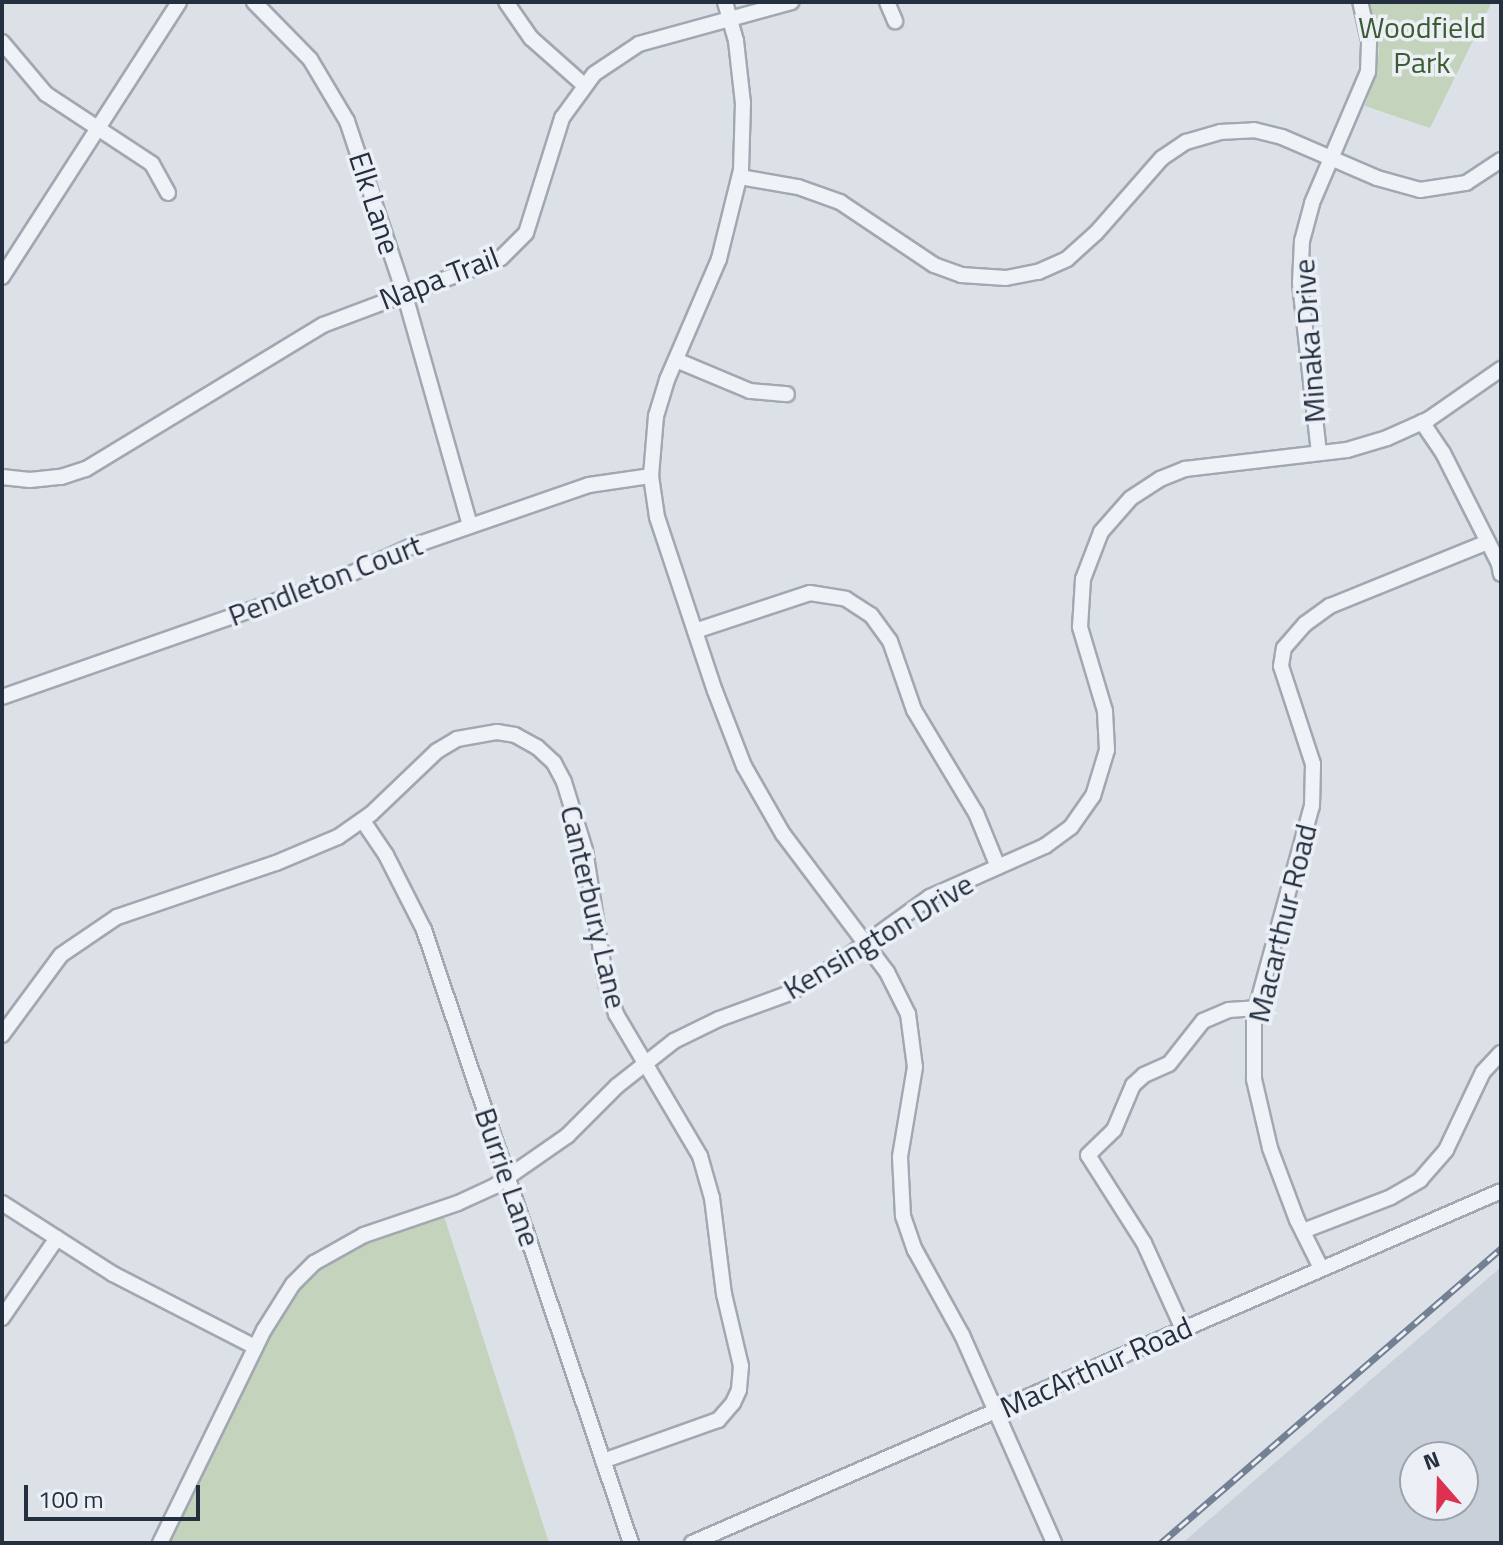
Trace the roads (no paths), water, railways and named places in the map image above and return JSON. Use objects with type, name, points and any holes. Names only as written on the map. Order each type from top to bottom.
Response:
[{"type":"street","points":[[2,277],[7,258],[98,130],[179,2]]},
{"type":"street","name":"Elk Lane","points":[[254,2],[310,59],[338,100],[358,147],[404,292],[470,525]]},
{"type":"street","points":[[506,2],[545,54],[584,85]]},
{"type":"street","points":[[725,2],[743,103],[740,177],[719,259],[656,416],[651,476],[657,517],[732,738],[760,797],[797,854],[865,942],[899,993],[913,1041],[914,1079],[900,1157],[903,1216],[915,1250],[962,1335],[997,1410],[1054,1543]]},
{"type":"street","name":"Napa Trail","points":[[2,477],[30,480],[61,477],[86,469],[323,325],[404,292],[480,268],[515,247],[530,225],[562,118],[584,85],[611,59],[639,44],[791,2]]},
{"type":"street","points":[[887,2],[895,21]]},
{"type":"street","name":"Minaka Drive","points":[[1319,453],[1300,265],[1307,220],[1368,72],[1369,40],[1365,4]]},
{"type":"street","points":[[2,42],[46,94],[152,164],[168,193]]},
{"type":"street","points":[[740,177],[798,187],[840,202],[934,265],[961,275],[1006,278],[1038,272],[1067,259],[1096,233],[1162,158],[1200,137],[1235,130],[1267,132],[1386,182],[1420,190],[1466,183],[1501,160]]},
{"type":"street","points":[[676,360],[750,391],[787,394]]},
{"type":"street","name":"Kensington Drive","points":[[160,1543],[255,1347],[293,1284],[330,1252],[364,1235],[458,1203],[508,1178],[567,1136],[644,1063],[691,1032],[790,993],[830,969],[930,897],[1045,846],[1071,827],[1089,804],[1105,766],[1108,737],[1105,711],[1084,646],[1080,608],[1087,563],[1110,519],[1146,487],[1185,469],[1368,445],[1422,422],[1501,369]]},
{"type":"street","points":[[1422,422],[1443,453],[1501,574]]},
{"type":"street","name":"Pendleton Court","points":[[2,697],[337,580],[470,525],[589,485],[651,476]]},
{"type":"street","name":"Macarthur Road","points":[[1321,1268],[1270,1148],[1254,1079],[1256,1008],[1312,806],[1313,764],[1281,666],[1284,648],[1294,634],[1330,606],[1488,542]]},
{"type":"street","points":[[695,631],[810,593],[846,599],[871,615],[890,641],[914,710],[976,813],[998,867]]},
{"type":"street","name":"Canterbury Lane","points":[[2,1035],[61,955],[108,922],[276,863],[338,837],[363,821],[437,751],[457,739],[497,732],[527,741],[546,754],[564,782],[585,850],[610,998],[644,1063],[692,1139],[709,1184],[726,1306],[741,1376],[733,1403],[718,1420],[603,1461]]},
{"type":"street","name":"Burrie Lane","points":[[363,821],[392,866],[424,930],[631,1543]]},
{"type":"street","points":[[1183,1329],[1144,1243],[1088,1155],[1114,1130],[1133,1085],[1144,1075],[1169,1064],[1203,1021],[1229,1010],[1256,1008]]},
{"type":"street","points":[[1303,1231],[1391,1197],[1420,1180],[1446,1150],[1483,1072],[1501,1053]]},
{"type":"street","name":"MacArthur Road","points":[[692,1543],[1501,1191]]},
{"type":"street","points":[[2,1203],[150,1295],[255,1347]]},
{"type":"street","points":[[2,1318],[57,1238]]},
{"type":"railway","points":[[1161,1543],[1501,1248]]},
{"type":"park label","name":"Woodfield Park","points":[[1422,44]]}]
